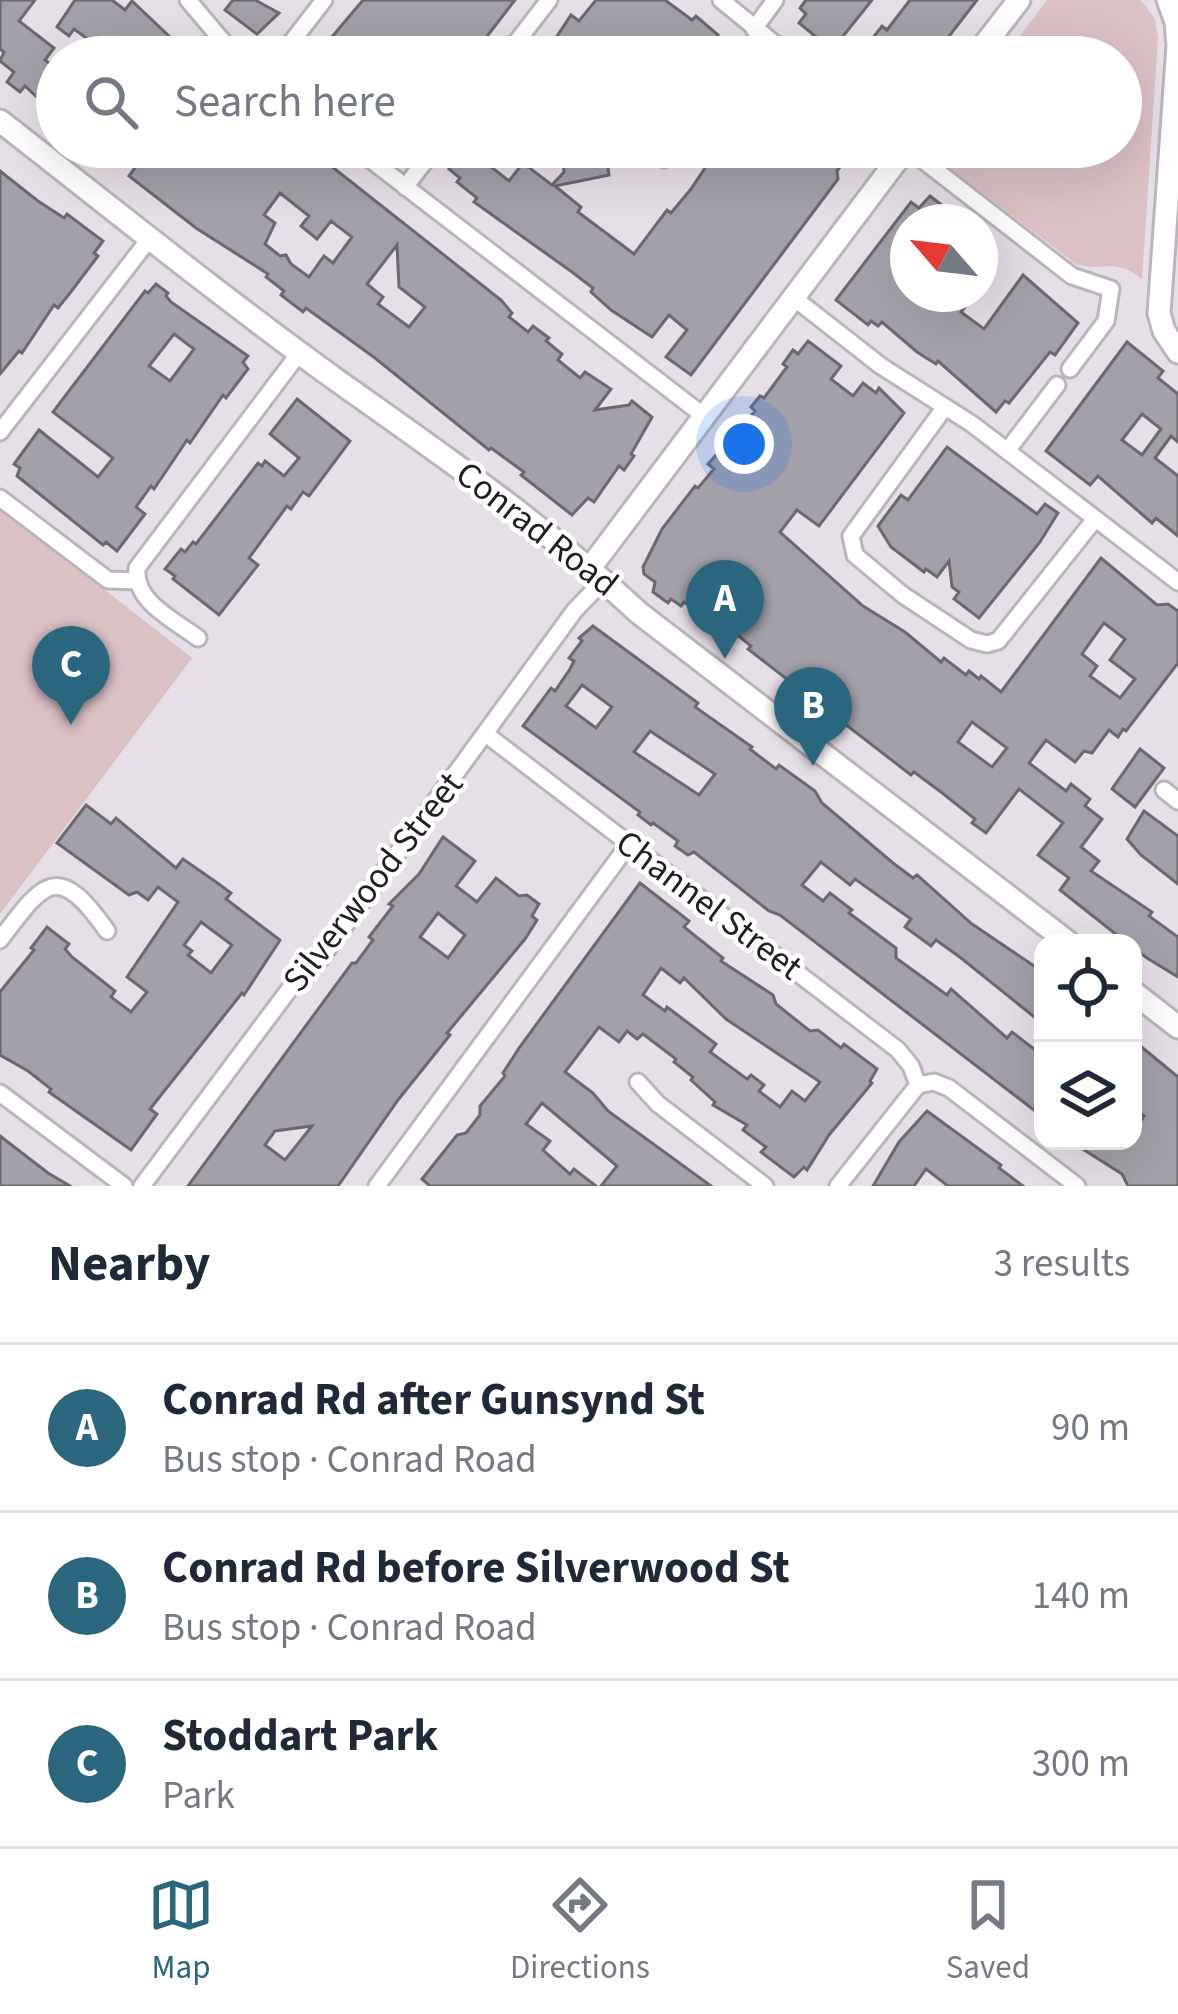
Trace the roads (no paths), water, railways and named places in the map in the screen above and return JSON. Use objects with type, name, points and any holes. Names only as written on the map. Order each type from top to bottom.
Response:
[{"type":"street","points":[[188,0],[218,36]]},
{"type":"street","points":[[296,36],[324,0]]},
{"type":"street","points":[[521,36],[549,0]]},
{"type":"street","points":[[721,0],[763,36]]},
{"type":"street","points":[[754,36],[776,0]]},
{"type":"street","points":[[992,36],[1019,0]]},
{"type":"street","points":[[1168,0],[1178,45],[1176,129],[1159,313],[1163,331],[1178,352]]},
{"type":"street","name":"Conrad Road","points":[[0,122],[36,150]]},
{"type":"street","name":"Conrad Road","points":[[59,168],[597,573],[639,613],[1057,934]]},
{"type":"street","points":[[381,168],[704,416]]},
{"type":"street","points":[[405,187],[420,168]]},
{"type":"street","points":[[597,573],[704,416],[890,168]]},
{"type":"street","points":[[933,168],[1072,276],[1112,290],[1106,321],[1070,369]]},
{"type":"street","points":[[0,432],[150,238]]},
{"type":"street","points":[[794,298],[881,366],[1007,451],[1178,583]]},
{"type":"street","points":[[198,638],[146,599],[136,581],[142,558],[300,352]]},
{"type":"street","points":[[1007,451],[1057,385]]},
{"type":"street","points":[[945,407],[851,536],[855,555],[903,595],[971,640],[998,641],[1095,519]]},
{"type":"street","points":[[0,498],[108,580],[136,581]]},
{"type":"street","name":"Silverwood Street","points":[[142,1186],[294,983],[318,962],[487,735],[597,573]]},
{"type":"street","name":"Channel Street","points":[[487,735],[898,1050],[918,1085]]},
{"type":"street","points":[[377,1186],[629,844]]},
{"type":"street","points":[[0,940],[34,895],[51,886],[65,887],[81,898],[107,931]]},
{"type":"street","points":[[1142,999],[1178,1027]]},
{"type":"street","points":[[638,1082],[658,1104],[766,1186]]},
{"type":"street","points":[[838,1186],[906,1095],[918,1085],[934,1082],[950,1088],[1077,1186]]},
{"type":"street","points":[[0,1093],[124,1186]]},
{"type":"place","name":"Conrad Rd after Gunsynd St","points":[[725,659]]},
{"type":"place","name":"Stoddart Park","points":[[71,725]]},
{"type":"place","name":"Conrad Rd before Silverwood St","points":[[813,766]]}]
